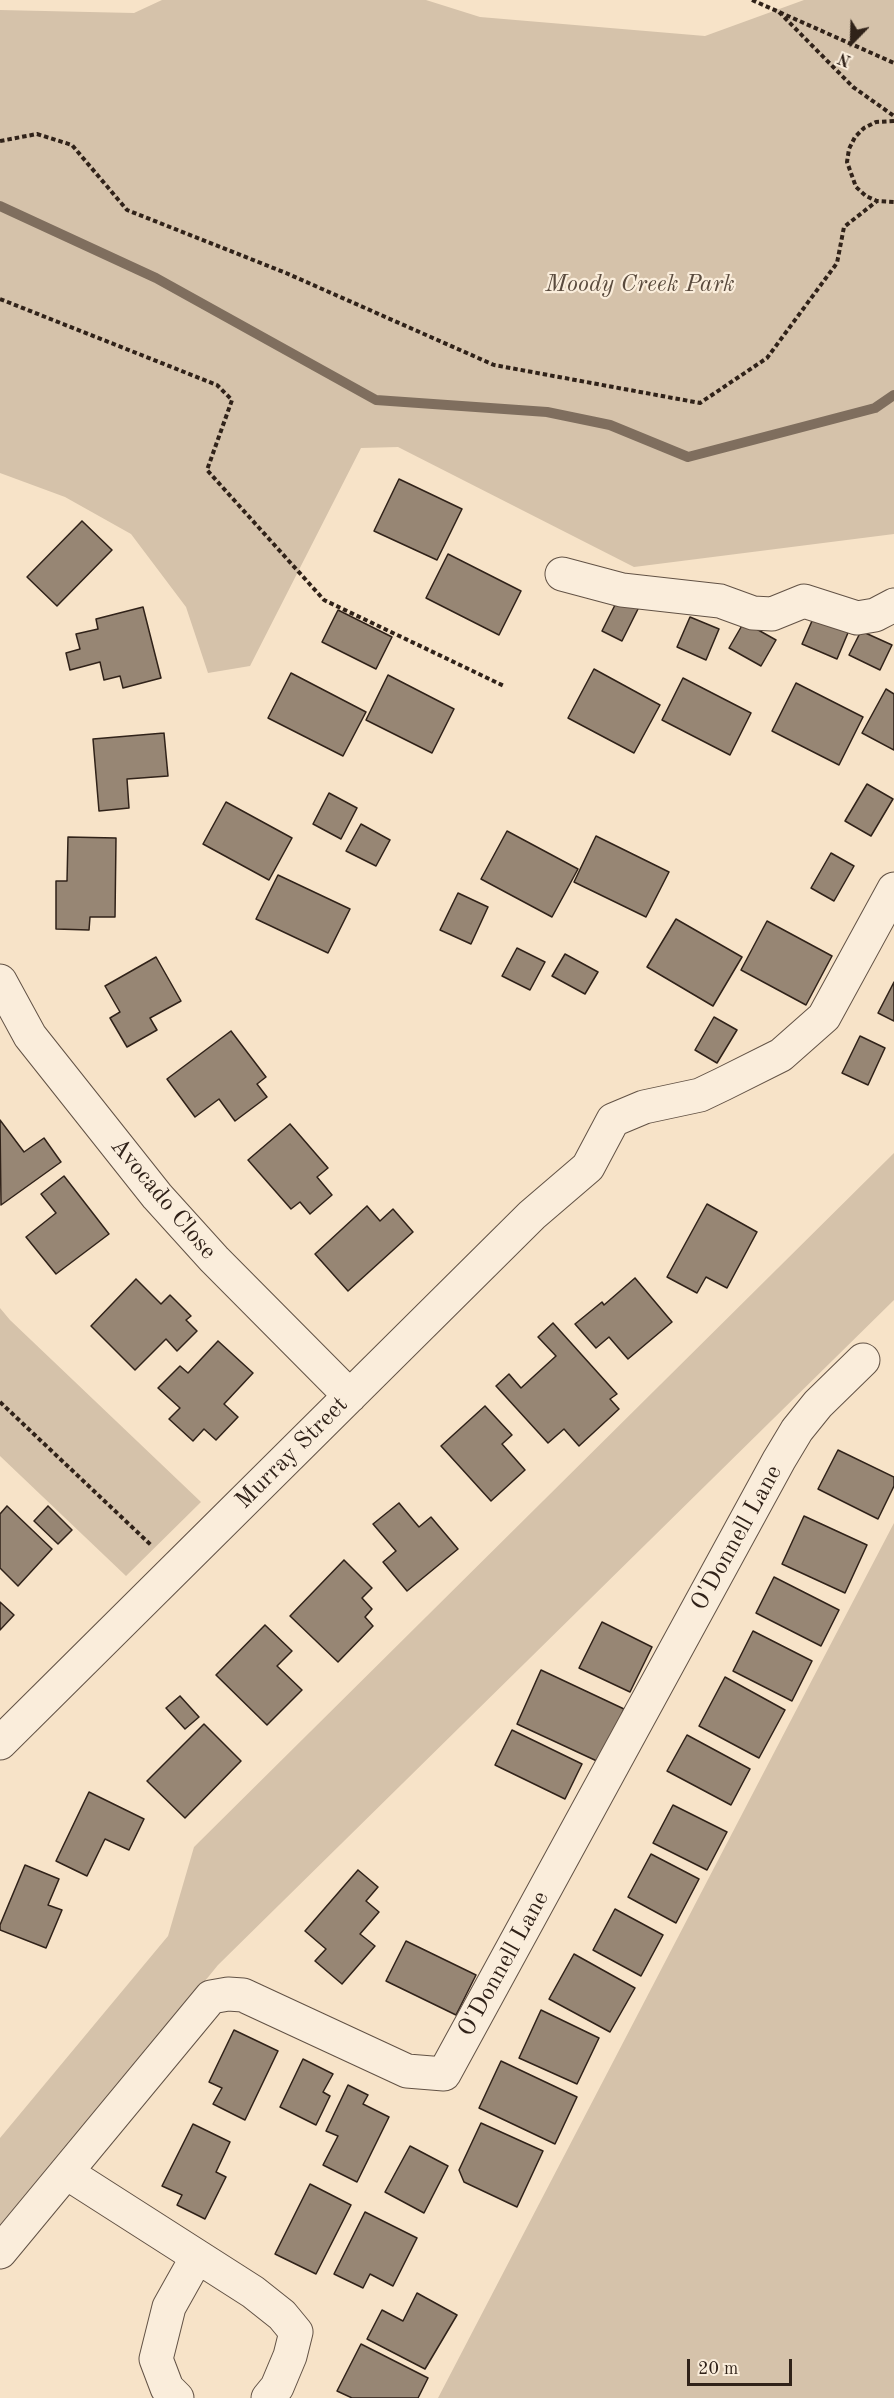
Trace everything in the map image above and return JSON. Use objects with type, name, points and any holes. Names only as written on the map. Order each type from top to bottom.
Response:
[{"type":"street","points":[[562,574],[622,590],[720,601],[753,613],[772,614],[804,601],[857,618],[875,615],[894,604]]},
{"type":"street","name":"Murray Street","points":[[0,1743],[532,1215],[588,1167],[613,1120],[644,1107],[700,1095],[723,1084],[781,1055],[824,1017],[894,889]]},
{"type":"street","name":"Avocado Close","points":[[0,981],[30,1036],[157,1196],[214,1259],[350,1396]]},
{"type":"street","name":"O'Donnell Lane","points":[[0,2252],[211,1997],[228,1994],[243,1995],[407,2071],[444,2074],[779,1460],[797,1430],[818,1404],[863,1360]]},
{"type":"street","points":[[66,2173],[260,2298],[282,2315],[296,2332],[290,2356],[277,2387],[268,2398]]},
{"type":"street","points":[[177,2398],[166,2388],[156,2359],[169,2307],[197,2257]]},
{"type":"path","points":[[752,0],[894,63]]},
{"type":"path","points":[[779,12],[853,87],[894,116]]},
{"type":"path","points":[[894,121],[876,122],[864,128],[855,137],[847,162],[856,187],[877,201],[894,202]]},
{"type":"path","points":[[0,141],[37,134],[72,145],[127,210],[286,273],[494,365],[700,403],[767,358],[837,263],[843,227],[877,201]]},
{"type":"path","points":[[0,299],[217,385],[232,400],[207,470],[324,600],[504,686]]},
{"type":"path","points":[[0,1402],[176,1568]]},
{"type":"green space","name":"Moody Creek Park","points":[[162,0],[426,0],[480,17],[705,36],[804,0],[894,0],[894,534],[634,567],[398,447],[361,448],[250,666],[208,673],[186,607],[131,534],[65,497],[0,473],[0,10],[134,13]]},
{"type":"green space","points":[[894,1153],[894,1300],[218,1965],[0,2232],[0,2138],[168,1936],[194,1847]]},
{"type":"green space","points":[[0,1308],[201,1502],[126,1576],[0,1456]]},
{"type":"green space","points":[[894,1523],[894,2398],[438,2398],[790,1722]]},
{"type":"building","points":[[399,479],[462,509],[437,560],[374,531]]},
{"type":"building","points":[[82,521],[112,550],[57,606],[27,577]]},
{"type":"building","points":[[448,554],[521,591],[499,635],[426,598]]},
{"type":"building","points":[[619,597],[639,607],[622,641],[602,631]]},
{"type":"building","points":[[143,607],[161,678],[123,688],[120,676],[104,680],[100,662],[70,670],[66,653],[80,649],[76,634],[98,629],[96,619]]},
{"type":"building","points":[[338,610],[392,637],[376,669],[322,642]]},
{"type":"building","points":[[815,614],[850,628],[837,659],[802,644]]},
{"type":"building","points":[[690,617],[719,629],[706,660],[677,647]]},
{"type":"building","points":[[744,622],[776,640],[761,666],[729,648]]},
{"type":"building","points":[[861,631],[892,645],[880,670],[849,655]]},
{"type":"building","points":[[594,669],[660,705],[634,753],[568,718]]},
{"type":"building","points":[[291,673],[366,712],[343,756],[268,718]]},
{"type":"building","points":[[388,675],[454,709],[432,753],[366,720]]},
{"type":"building","points":[[683,678],[751,713],[730,755],[662,720]]},
{"type":"building","points":[[796,683],[863,717],[839,765],[772,731]]},
{"type":"building","points":[[886,689],[894,694],[894,750],[862,733]]},
{"type":"building","points":[[164,733],[168,776],[127,779],[129,808],[99,811],[93,739]]},
{"type":"building","points":[[867,784],[893,799],[871,836],[845,821]]},
{"type":"building","points":[[329,793],[357,808],[341,839],[313,824]]},
{"type":"building","points":[[226,802],[292,838],[269,880],[203,844]]},
{"type":"building","points":[[361,824],[390,840],[376,866],[346,851]]},
{"type":"building","points":[[507,831],[578,869],[552,917],[481,879]]},
{"type":"building","points":[[596,836],[669,872],[646,917],[574,882]]},
{"type":"building","points":[[68,837],[116,838],[115,917],[90,917],[89,930],[56,929],[56,881],[67,881]]},
{"type":"building","points":[[831,853],[854,866],[834,901],[811,888]]},
{"type":"building","points":[[278,875],[350,909],[328,953],[256,919]]},
{"type":"building","points":[[458,893],[488,907],[471,944],[440,930]]},
{"type":"building","points":[[676,919],[742,957],[713,1006],[647,967]]},
{"type":"building","points":[[767,921],[832,956],[806,1005],[741,970]]},
{"type":"building","points":[[517,948],[545,962],[530,990],[502,976]]},
{"type":"building","points":[[565,954],[598,972],[585,994],[552,976]]},
{"type":"building","points":[[156,957],[181,1001],[150,1018],[157,1030],[127,1047],[110,1018],[120,1012],[105,986]]},
{"type":"building","points":[[894,982],[894,1021],[878,1013]]},
{"type":"building","points":[[714,1017],[737,1030],[717,1063],[695,1050]]},
{"type":"building","points":[[231,1031],[266,1077],[257,1084],[267,1097],[235,1121],[219,1099],[195,1117],[167,1079]]},
{"type":"building","points":[[860,1036],[885,1048],[868,1085],[842,1073]]},
{"type":"building","points":[[0,1120],[24,1152],[44,1138],[61,1162],[1,1205]]},
{"type":"building","points":[[290,1124],[328,1168],[317,1177],[332,1195],[310,1214],[300,1202],[291,1209],[248,1160]]},
{"type":"building","points":[[64,1176],[109,1234],[56,1274],[26,1237],[56,1213],[41,1194]]},
{"type":"building","points":[[707,1204],[757,1232],[727,1288],[706,1277],[697,1293],[667,1277]]},
{"type":"building","points":[[367,1206],[380,1221],[393,1209],[413,1232],[348,1291],[315,1254]]},
{"type":"building","points":[[635,1278],[672,1322],[628,1359],[609,1337],[596,1348],[575,1324],[602,1302],[604,1305]]},
{"type":"building","points":[[136,1279],[161,1304],[170,1295],[191,1316],[186,1320],[197,1331],[177,1351],[166,1339],[135,1370],[91,1326]]},
{"type":"building","points":[[553,1323],[617,1394],[610,1399],[619,1409],[579,1446],[564,1429],[548,1443],[496,1386],[509,1374],[521,1388],[556,1356],[538,1337]]},
{"type":"building","points":[[218,1341],[253,1373],[224,1404],[238,1417],[216,1440],[204,1429],[193,1441],[169,1419],[180,1408],[158,1388],[180,1366],[188,1373]]},
{"type":"building","points":[[485,1406],[512,1435],[502,1444],[525,1470],[491,1501],[441,1446]]},
{"type":"building","points":[[838,1450],[894,1477],[894,1486],[878,1519],[818,1489]]},
{"type":"building","points":[[399,1503],[419,1527],[431,1517],[458,1549],[407,1591],[383,1562],[396,1551],[373,1524]]},
{"type":"building","points":[[7,1506],[52,1549],[18,1586],[0,1568],[0,1514]]},
{"type":"building","points":[[48,1506],[72,1530],[58,1544],[34,1521]]},
{"type":"building","points":[[804,1516],[867,1545],[845,1593],[782,1564]]},
{"type":"building","points":[[344,1560],[372,1588],[362,1598],[372,1609],[365,1617],[373,1626],[338,1662],[290,1616]]},
{"type":"building","points":[[774,1577],[839,1610],[821,1646],[756,1613]]},
{"type":"building","points":[[0,1602],[14,1615],[0,1630]]},
{"type":"building","points":[[602,1622],[652,1647],[630,1692],[579,1668]]},
{"type":"building","points":[[265,1625],[292,1651],[277,1666],[302,1690],[267,1725],[216,1675]]},
{"type":"building","points":[[753,1631],[812,1661],[792,1701],[733,1671]]},
{"type":"building","points":[[541,1670],[624,1709],[599,1762],[517,1724]]},
{"type":"building","points":[[725,1677],[785,1710],[759,1758],[699,1726]]},
{"type":"building","points":[[180,1696],[199,1717],[185,1729],[166,1708]]},
{"type":"building","points":[[204,1724],[241,1761],[185,1818],[147,1781]]},
{"type":"building","points":[[512,1730],[582,1764],[565,1799],[495,1765]]},
{"type":"building","points":[[687,1735],[750,1769],[731,1805],[667,1771]]},
{"type":"building","points":[[89,1792],[144,1819],[129,1850],[105,1839],[87,1876],[56,1861]]},
{"type":"building","points":[[673,1805],[727,1832],[707,1870],[653,1843]]},
{"type":"building","points":[[651,1854],[699,1879],[676,1923],[628,1897]]},
{"type":"building","points":[[25,1865],[59,1879],[48,1905],[62,1910],[46,1948],[0,1930]]},
{"type":"building","points":[[358,1870],[378,1887],[366,1901],[379,1912],[360,1934],[375,1946],[342,1984],[315,1961],[326,1949],[305,1931]]},
{"type":"building","points":[[615,1909],[663,1935],[641,1976],[593,1950]]},
{"type":"building","points":[[406,1941],[476,1975],[456,2015],[386,1981]]},
{"type":"building","points":[[574,1954],[635,1988],[610,2032],[549,1999]]},
{"type":"building","points":[[541,2010],[599,2038],[577,2084],[519,2058]]},
{"type":"building","points":[[234,2030],[278,2051],[245,2120],[213,2104],[222,2088],[209,2082]]},
{"type":"building","points":[[303,2059],[333,2074],[323,2092],[330,2096],[316,2125],[280,2107]]},
{"type":"building","points":[[501,2061],[577,2097],[555,2144],[479,2108]]},
{"type":"building","points":[[348,2085],[368,2095],[363,2104],[389,2117],[357,2182],[323,2165],[338,2136],[326,2131]]},
{"type":"building","points":[[481,2123],[543,2151],[517,2207],[464,2182],[459,2170]]},
{"type":"building","points":[[193,2124],[230,2142],[216,2172],[226,2177],[205,2219],[177,2205],[182,2195],[162,2186]]},
{"type":"building","points":[[410,2146],[448,2166],[424,2213],[385,2192]]},
{"type":"building","points":[[310,2184],[351,2205],[316,2274],[275,2254]]},
{"type":"building","points":[[365,2212],[417,2238],[393,2286],[370,2274],[363,2288],[334,2274]]},
{"type":"building","points":[[417,2293],[457,2315],[425,2369],[367,2339],[382,2310],[403,2321]]},
{"type":"building","points":[[361,2344],[428,2378],[418,2398],[352,2398],[337,2391]]},
{"type":"waterway","points":[[0,206],[156,278],[376,400],[547,412],[610,425],[688,457],[875,408],[894,395]]}]
